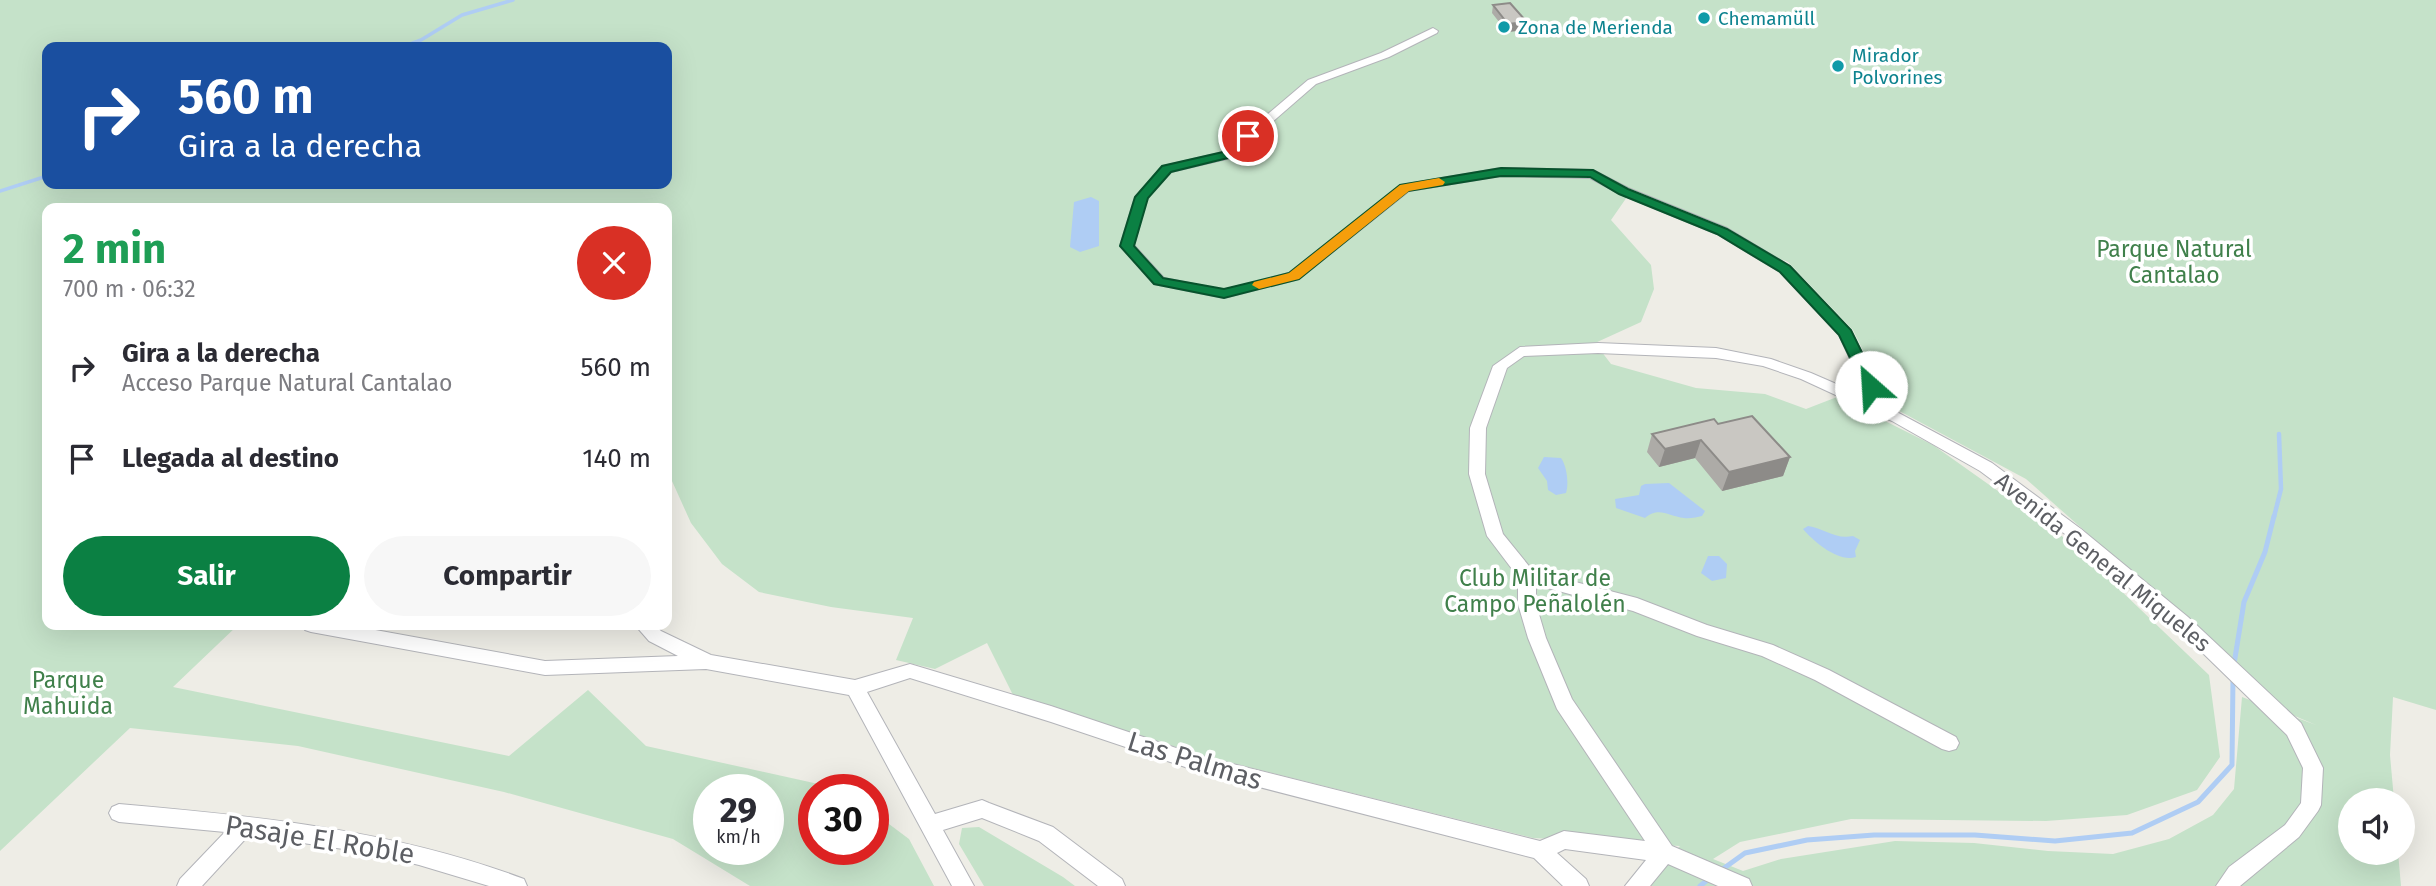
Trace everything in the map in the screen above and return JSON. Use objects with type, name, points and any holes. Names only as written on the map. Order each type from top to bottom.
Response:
[{"type":"street","points":[[1433,31],[1385,55],[1312,82],[1227,155],[1167,169],[1142,197],[1127,246],[1159,281],[1224,294],[1294,276],[1405,188],[1501,172],[1593,174],[1624,191],[1722,231],[1785,269],[1845,333],[1871,387],[1872,404]]},
{"type":"street","name":"Avenida General Miqueles","points":[[1527,576],[1495,536],[1477,474],[1478,429],[1488,397],[1500,366],[1520,352],[1598,348],[1716,353],[1766,362],[1872,404],[1986,467],[2075,533],[2208,645],[2294,729],[2313,768],[2311,805],[2292,831],[2236,874],[2227,886]]},
{"type":"street","points":[[1741,886],[1665,853],[1564,703],[1537,638],[1527,604],[1527,576],[1637,605],[1703,631],[1767,650],[1822,675],[1949,743]]},
{"type":"street","points":[[338,630],[545,668],[708,662],[855,688],[963,886]]},
{"type":"street","points":[[649,630],[655,636],[708,662]]},
{"type":"street","name":"Las Palmas","points":[[855,688],[910,671],[1051,714],[1196,763],[1540,850],[1578,886]]},
{"type":"street","points":[[930,825],[982,809],[1046,834],[1114,886]]},
{"type":"street","name":"Pasaje El Roble","points":[[120,813],[362,841],[446,862],[516,886]]},
{"type":"street","points":[[188,886],[244,826]]},
{"type":"street","name":"Las Palmas","points":[[1540,850],[1564,840],[1665,853]]},
{"type":"street","points":[[1636,886],[1665,853]]},
{"type":"green space","points":[[0,0],[2436,0],[2436,710],[2393,697],[2390,755],[2393,788],[2338,788],[2338,865],[2399,865],[2401,886],[1641,886],[1680,846],[1533,838],[1204,756],[1013,695],[987,643],[935,669],[896,660],[913,618],[831,607],[759,592],[722,564],[691,523],[672,481],[672,203],[42,203],[42,630],[233,630],[173,687],[509,756],[588,690],[646,746],[773,774],[693,774],[693,851],[673,839],[504,792],[298,746],[130,728],[0,851]],"holes":[[[1627,197],[1788,262],[1853,330],[1890,406],[2026,479],[2208,640],[2283,711],[2316,725],[2242,697],[2234,789],[2213,815],[2169,839],[2113,854],[2048,851],[1974,843],[1895,841],[1781,859],[1743,871],[1713,859],[1740,842],[1851,819],[2046,821],[2127,815],[2197,790],[2220,757],[2209,675],[2070,542],[1933,445],[1837,397],[1806,409],[1765,394],[1696,388],[1611,364],[1595,343],[1641,322],[1654,289],[1651,265],[1611,220]]]},
{"type":"green space","points":[[784,776],[798,780],[798,865],[889,865],[889,824],[909,839],[934,886],[750,886],[716,865],[784,865]]},
{"type":"green space","points":[[979,827],[1075,886],[984,886],[959,844],[962,828]]},
{"type":"water","points":[[1091,197],[1099,201],[1099,246],[1080,252],[1070,247],[1074,202]]},
{"type":"water","points":[[1544,457],[1561,458],[1567,475],[1566,493],[1556,495],[1548,490],[1547,481],[1538,468]]},
{"type":"water","points":[[1669,483],[1705,511],[1702,516],[1686,518],[1659,512],[1645,518],[1616,508],[1615,499],[1639,495],[1641,486],[1645,484]]},
{"type":"water","points":[[1808,526],[1860,540],[1855,551],[1856,557],[1842,557],[1827,550],[1803,529]]},
{"type":"water","points":[[1708,556],[1719,556],[1727,564],[1726,578],[1712,581],[1701,573]]},
{"type":"building","points":[[1510,3],[1527,22],[1508,24],[1493,5]]},
{"type":"building","points":[[1752,416],[1790,457],[1729,472],[1701,440],[1665,449],[1652,434],[1714,419],[1718,424]]},
{"type":"waterway","points":[[416,42],[462,15],[513,0]]},
{"type":"waterway","points":[[0,191],[42,178]]},
{"type":"waterway","points":[[2274,517],[2281,489],[2279,434]]},
{"type":"waterway","points":[[2234,664],[2244,602],[2265,552],[2274,516]]},
{"type":"waterway","points":[[1720,871],[1745,853],[1807,840],[1874,835],[1975,835],[2055,841],[2132,833],[2198,802],[2232,765],[2233,677]]},
{"type":"waterway","points":[[1700,886],[1710,878]]},
{"type":"slow traffic","points":[[1259,285],[1294,276],[1405,188],[1439,182]]},
{"type":"place","name":"Chemamüll","points":[[1704,18]]},
{"type":"place","name":"Zona de Merienda","points":[[1504,27]]},
{"type":"place","name":"Mirador Polvorines","points":[[1838,66]]},
{"type":"route","points":[[1248,136],[1227,155],[1167,169],[1142,197],[1127,246],[1159,281],[1224,294],[1294,276],[1405,188],[1501,172],[1593,174],[1624,191],[1722,231],[1785,269],[1845,333],[1871,387]]},
{"type":"park label","name":"Parque Natural Cantalao","points":[[2174,262]]},
{"type":"park label","name":"Club Militar de Campo Peñalolén","points":[[1535,591]]},
{"type":"park label","name":"Parque Mahuida","points":[[68,693]]}]
